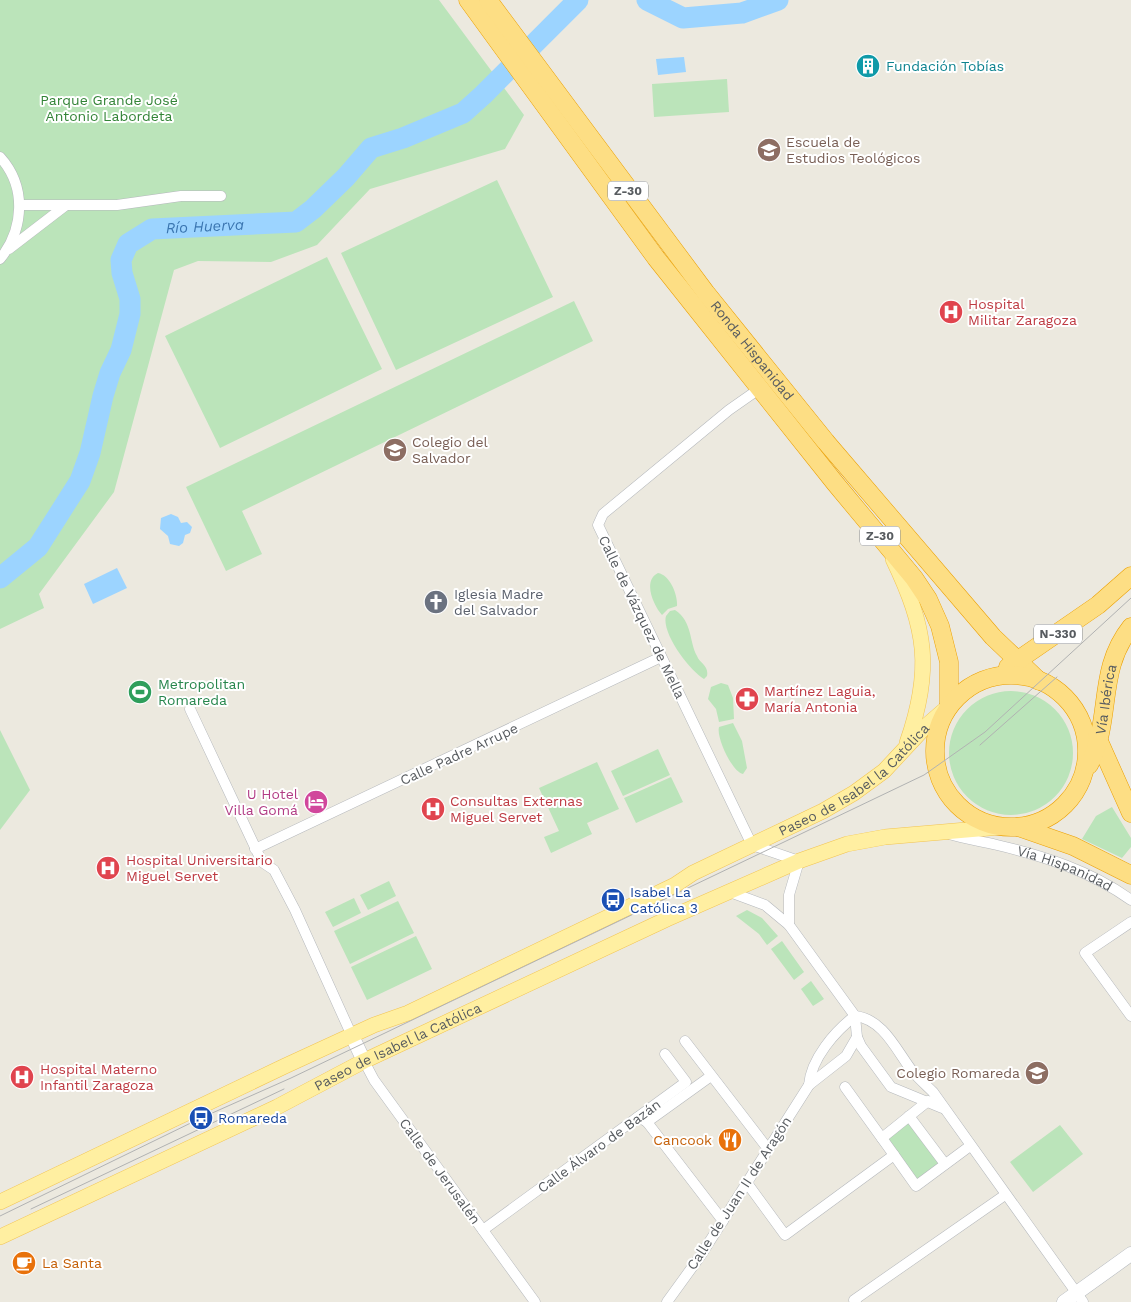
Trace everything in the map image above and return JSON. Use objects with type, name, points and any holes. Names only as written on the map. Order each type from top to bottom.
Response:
[{"type":"highway","name":"Ronda Hispanidad","points":[[468,0],[826,442],[1017,661],[1039,681]]},
{"type":"highway","name":"Ronda Hispanidad","points":[[488,0],[558,111],[662,265],[759,389],[914,578],[928,599],[940,626],[949,662],[949,706]]},
{"type":"highway","name":"N-330","points":[[1017,661],[1098,606],[1131,576]]},
{"type":"highway","name":"Vía Ibérica","points":[[1084,774],[1099,741],[1108,676],[1114,655],[1131,627]]},
{"type":"highway","points":[[1017,661],[963,692],[949,706],[935,741],[936,768],[949,797],[967,814],[983,822],[1009,827],[1043,821],[1054,814],[1072,797],[1084,774],[1087,750],[1078,714]]},
{"type":"highway","points":[[988,679],[1019,676],[1039,681],[1056,690],[1099,741],[1131,813]]},
{"type":"highway","name":"Vía Hispanidad","points":[[1009,827],[1073,846],[1131,875]]},
{"type":"main road","points":[[885,542],[914,604],[923,644],[921,690],[905,748]]},
{"type":"main road","name":"Paseo de Isabel la Católica","points":[[0,1202],[352,1036],[417,1008],[675,885],[692,873],[752,846],[854,793],[875,779],[949,706]]},
{"type":"main road","name":"Paseo de Isabel la Católica","points":[[0,1237],[276,1107],[364,1061],[729,892],[825,850],[860,841],[898,835],[1009,827]]},
{"type":"street","points":[[0,158],[12,174],[18,191],[20,205],[16,233],[8,249],[0,259]]},
{"type":"street","points":[[20,205],[117,205],[181,196],[221,196]]},
{"type":"street","points":[[8,249],[65,206]]},
{"type":"street","name":"Calle de Vázquez de Mella","points":[[752,846],[599,527],[599,519],[729,410],[759,389]]},
{"type":"street","name":"Calle Padre Arrupe","points":[[256,849],[661,657]]},
{"type":"street","points":[[190,709],[262,862],[274,870],[295,910],[352,1036]]},
{"type":"street","points":[[967,814],[996,844]]},
{"type":"street","name":"Vía Hispanidad","points":[[943,833],[996,844],[1083,872],[1131,900]]},
{"type":"street","name":"Paseo de Isabel la Católica","points":[[752,846],[799,861]]},
{"type":"street","points":[[789,925],[789,890],[799,861]]},
{"type":"street","points":[[729,892],[760,902],[789,925],[855,1016],[857,1037],[866,1055],[891,1087],[942,1108]]},
{"type":"street","points":[[1131,922],[1085,953],[1131,1016]]},
{"type":"street","points":[[855,1016],[871,1021],[882,1029],[915,1075],[933,1092],[942,1108],[1080,1298]]},
{"type":"street","name":"Calle de Juan II de Aragón","points":[[810,1084],[813,1068],[830,1041],[855,1016]]},
{"type":"street","name":"Calle de Jerusalén","points":[[352,1036],[374,1080],[535,1302]]},
{"type":"street","name":"Calle de Juan II de Aragón","points":[[669,1301],[723,1221],[810,1084],[846,1056],[857,1037]]},
{"type":"street","points":[[685,1041],[768,1149]]},
{"type":"street","name":"Calle Álvaro de Bazán","points":[[483,1230],[643,1120],[686,1082],[665,1054]]},
{"type":"street","points":[[846,1056],[866,1055]]},
{"type":"street","points":[[711,1076],[643,1120],[723,1221]]},
{"type":"street","points":[[846,1087],[916,1186],[970,1146]]},
{"type":"street","points":[[882,1138],[928,1101]]},
{"type":"street","points":[[909,1116],[945,1164]]},
{"type":"street","points":[[747,1183],[785,1235],[894,1155]]},
{"type":"street","points":[[856,1302],[854,1300],[1005,1195]]},
{"type":"street","points":[[1064,1302],[1080,1298],[1131,1254]]},
{"type":"green space","name":"Parque Grande José Antonio Labordeta","points":[[0,0],[439,0],[524,115],[505,149],[370,189],[317,245],[271,262],[198,261],[174,270],[114,492],[39,594],[44,608],[0,629]]},
{"type":"green space","points":[[727,79],[729,112],[654,117],[652,84]]},
{"type":"green space","points":[[497,180],[553,297],[396,370],[341,253]]},
{"type":"green space","points":[[327,257],[382,369],[220,448],[165,336]]},
{"type":"green space","points":[[574,301],[593,341],[242,511],[262,554],[226,571],[186,487]]},
{"type":"green space","points":[[658,573],[670,581],[675,591],[677,602],[677,606],[668,609],[662,615],[653,600],[650,587],[653,577]]},
{"type":"green space","points":[[675,610],[685,620],[698,659],[707,669],[707,676],[704,679],[691,668],[678,651],[668,632],[666,616],[670,611]]},
{"type":"green space","points":[[721,683],[728,685],[733,698],[734,719],[719,722],[716,709],[708,699],[711,687]]},
{"type":"green space","points":[[1011,691],[1035,696],[1055,709],[1068,729],[1073,753],[1068,777],[1055,797],[1035,810],[1011,815],[987,810],[967,797],[954,777],[949,753],[954,729],[967,709],[987,696]]},
{"type":"green space","points":[[733,723],[742,741],[747,768],[743,774],[730,761],[720,738],[719,727]]},
{"type":"green space","points":[[0,730],[30,790],[0,830]]},
{"type":"green space","points":[[658,749],[670,775],[623,796],[611,771]]},
{"type":"green space","points":[[597,762],[619,809],[587,823],[592,834],[551,853],[544,837],[559,831],[539,788]]},
{"type":"green space","points":[[671,777],[683,802],[636,823],[624,798]]},
{"type":"green space","points":[[1112,807],[1131,838],[1131,847],[1122,858],[1082,839],[1096,816]]},
{"type":"green space","points":[[389,881],[396,896],[368,910],[360,895]]},
{"type":"green space","points":[[354,898],[361,913],[333,927],[325,912]]},
{"type":"green space","points":[[398,901],[414,933],[350,964],[334,931]]},
{"type":"green space","points":[[747,910],[762,918],[778,936],[767,945],[759,934],[736,916]]},
{"type":"green space","points":[[416,936],[432,969],[367,1000],[351,967]]},
{"type":"green space","points":[[782,941],[804,972],[794,980],[771,949]]},
{"type":"green space","points":[[811,981],[824,999],[813,1006],[801,989]]},
{"type":"green space","points":[[909,1119],[942,1165],[918,1185],[883,1137]]},
{"type":"green space","points":[[1060,1125],[1083,1154],[1033,1192],[1010,1162]]},
{"type":"water","points":[[684,57],[686,72],[658,75],[656,59]]},
{"type":"water","points":[[171,514],[178,517],[181,523],[187,522],[192,527],[190,533],[185,535],[183,543],[179,546],[170,544],[168,536],[160,529],[161,518]]},
{"type":"water","points":[[117,568],[127,588],[93,604],[84,584]]},
{"type":"waterway","name":"Río Huerva","points":[[0,578],[38,547],[80,481],[90,453],[103,396],[110,373],[121,350],[130,314],[130,299],[122,273],[121,260],[128,244],[152,229],[296,222],[313,209],[346,177],[371,148],[403,138],[463,113],[578,0]]},
{"type":"waterway","name":"Río Huerva","points":[[647,0],[683,18],[742,13],[778,0]]},
{"type":"tram line","points":[[0,1216],[201,1118],[291,1078],[924,775],[985,732],[1131,598]]},
{"type":"tram line","points":[[980,745],[1057,677]]},
{"type":"tram line","points":[[31,1209],[284,1089]]},
{"type":"place","name":"Fundación Tobías","points":[[868,66]]},
{"type":"place","name":"Escuela de Estudios Teológicos","points":[[769,150]]},
{"type":"place","name":"Hospital Militar Zaragoza","points":[[951,312]]},
{"type":"place","name":"Colegio del Salvador","points":[[395,450]]},
{"type":"place","name":"Iglesia Madre del Salvador","points":[[436,602]]},
{"type":"place","name":"Metropolitan Romareda","points":[[140,692]]},
{"type":"place","name":"Martínez Laguia, María Antonia","points":[[747,699]]},
{"type":"place","name":"U Hotel Villa Gomá","points":[[316,802]]},
{"type":"place","name":"Consultas Externas Miguel Servet","points":[[433,809]]},
{"type":"place","name":"Hospital Universitario Miguel Servet","points":[[108,868]]},
{"type":"place","name":"Isabel La Católica 3","points":[[613,900]]},
{"type":"place","name":"Colegio Romareda","points":[[1037,1073]]},
{"type":"place","name":"Hospital Materno Infantil Zaragoza","points":[[22,1077]]},
{"type":"place","name":"Romareda","points":[[201,1118]]},
{"type":"place","name":"Cancook","points":[[730,1140]]},
{"type":"place","name":"La Santa","points":[[24,1263]]}]
